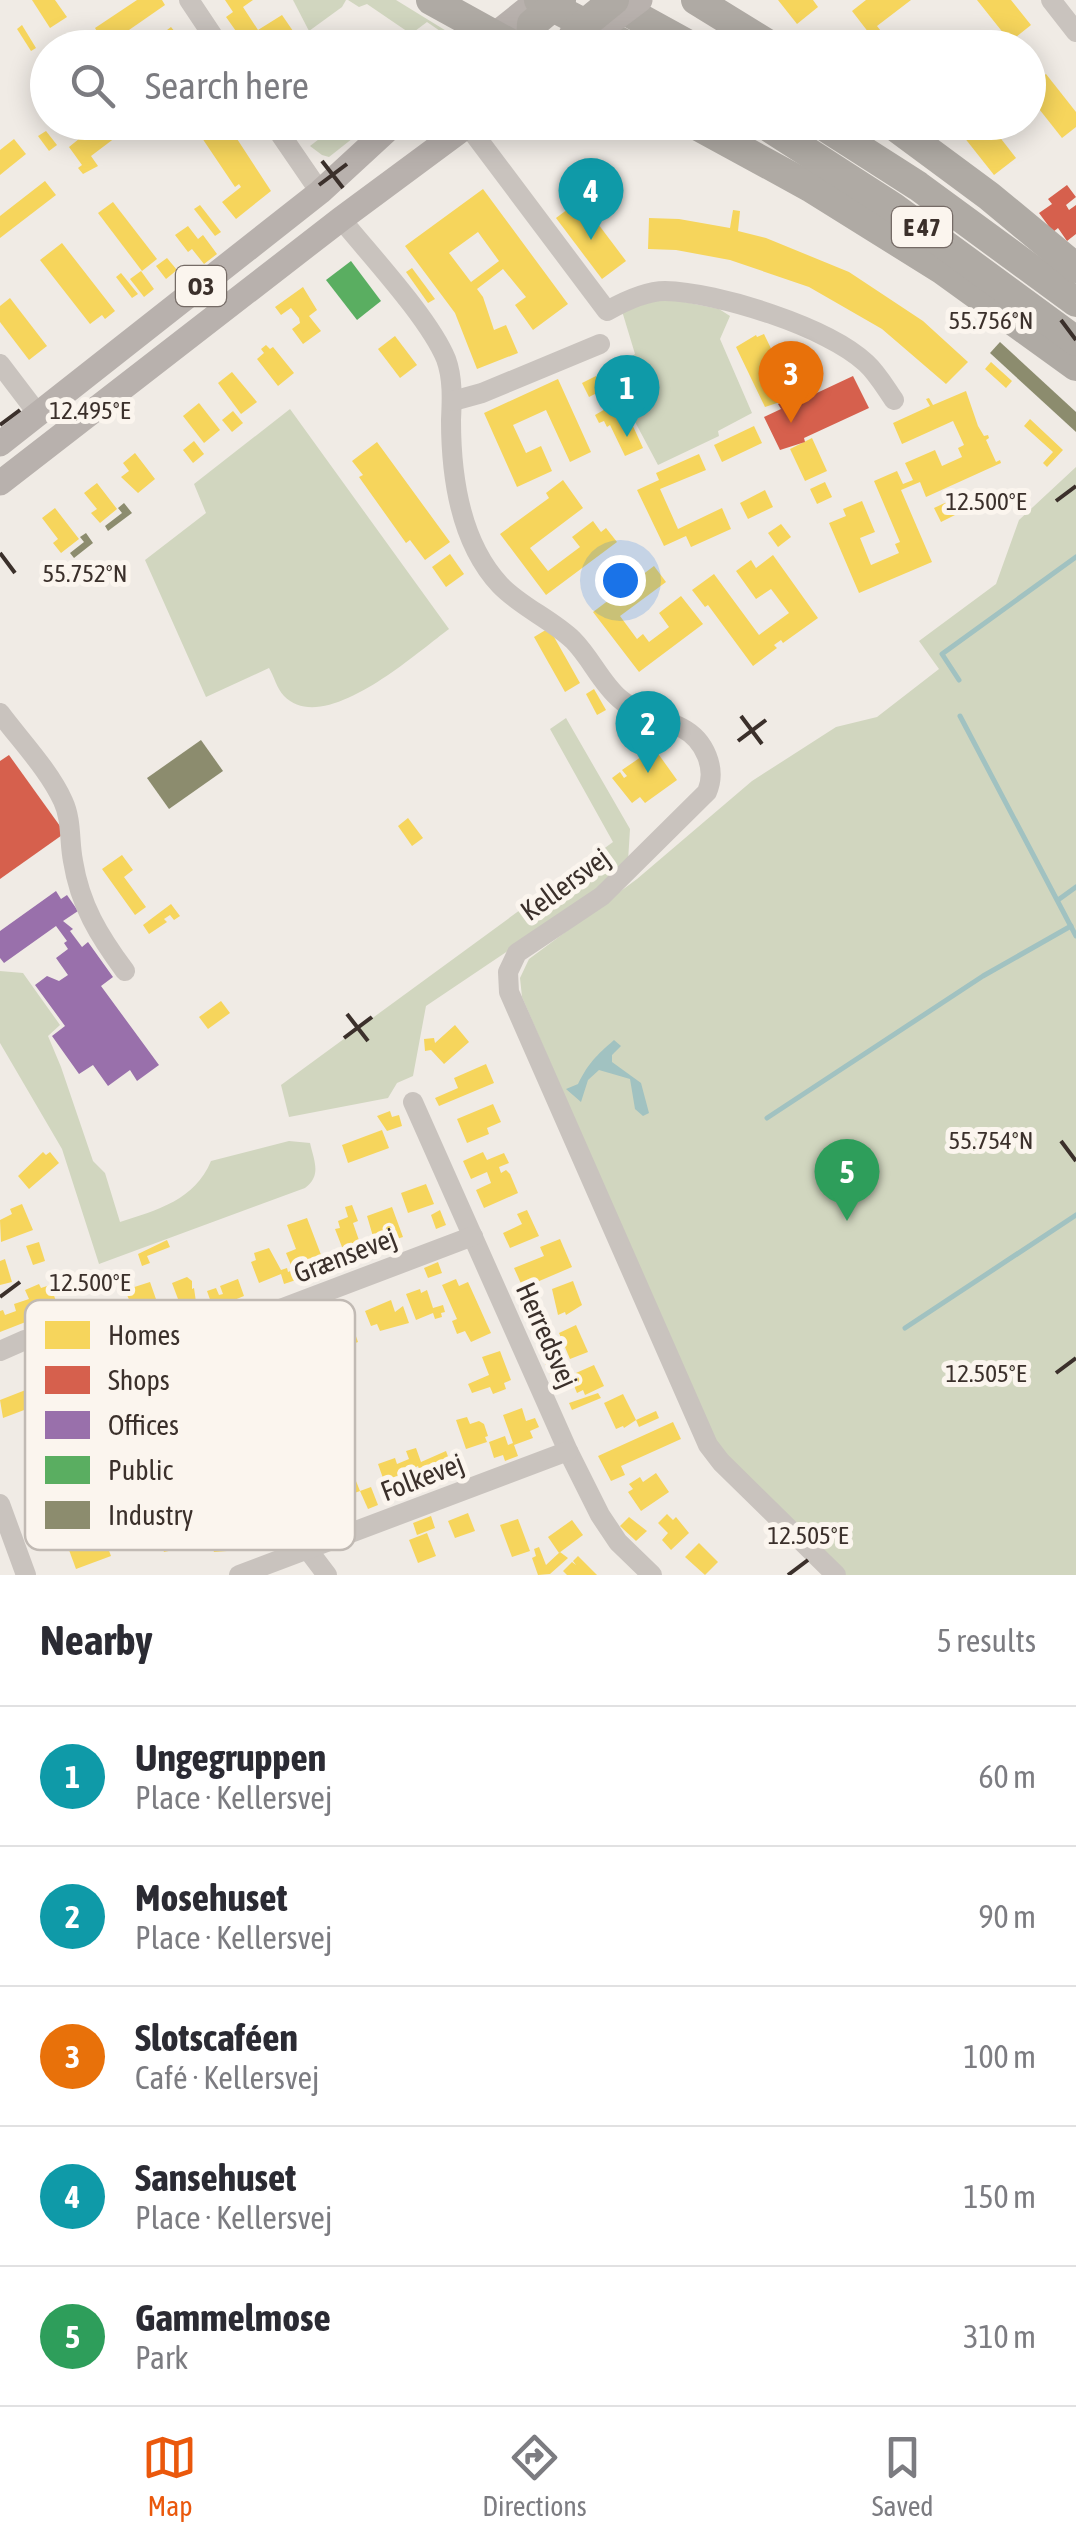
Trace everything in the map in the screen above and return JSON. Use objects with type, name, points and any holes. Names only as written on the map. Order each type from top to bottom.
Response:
[{"type":"highway","points":[[431,0],[490,30]]},
{"type":"highway","points":[[538,0],[597,30]]},
{"type":"highway","points":[[524,30],[562,0]]},
{"type":"highway","points":[[577,30],[611,0],[663,30]]},
{"type":"highway","points":[[696,0],[745,30]]},
{"type":"highway","points":[[723,140],[943,270],[1076,366]]},
{"type":"highway","name":"E 47","points":[[790,140],[894,206],[1076,341]]},
{"type":"highway","name":"E 47","points":[[846,140],[918,186],[1076,302]]},
{"type":"highway","points":[[913,140],[1076,268]]},
{"type":"main road","points":[[517,30],[538,0]]},
{"type":"main road","points":[[600,30],[640,0]]},
{"type":"main road","name":"O3","points":[[0,444],[320,192],[376,140]]},
{"type":"main road","name":"O3","points":[[0,483],[447,140]]},
{"type":"street","points":[[188,0],[209,30]]},
{"type":"street","points":[[1051,0],[1076,32]]},
{"type":"street","points":[[284,140],[320,192]]},
{"type":"street","points":[[481,140],[607,311],[646,294],[664,291],[764,312],[850,351],[866,363],[894,400]]},
{"type":"street","name":"Kellersvej","points":[[341,218],[436,339],[448,363],[462,516],[483,565],[502,588],[570,637],[617,697],[649,718],[692,734],[711,766],[712,782],[706,792],[626,876],[517,953],[508,972],[509,992],[708,1445],[720,1462],[836,1575]]},
{"type":"street","points":[[453,401],[482,393],[600,344]]},
{"type":"street","points":[[0,364],[38,414]]},
{"type":"street","points":[[0,713],[63,799],[81,902],[99,936],[125,971]]},
{"type":"street","name":"Herredsvej","points":[[413,1102],[600,1515],[618,1542],[652,1575]]},
{"type":"street","name":"Grænsevej","points":[[304,1300],[473,1236]]},
{"type":"street","name":"Grænsevej","points":[[0,1351],[25,1340]]},
{"type":"street","name":"Folkevej","points":[[355,1532],[568,1451]]},
{"type":"street","points":[[0,1504],[26,1575]]},
{"type":"street","points":[[308,1550],[327,1575]]},
{"type":"street","name":"Folkevej","points":[[239,1575],[308,1550]]},
{"type":"green space","points":[[293,0],[346,0],[342,7],[308,30]]},
{"type":"green space","points":[[348,0],[396,0],[445,30],[427,22],[416,30],[405,30],[367,4],[359,7]]},
{"type":"green space","points":[[318,140],[350,140],[329,157],[310,146]]},
{"type":"green space","points":[[660,297],[719,309],[730,316],[720,339],[752,413],[718,431],[719,436],[658,465],[609,373],[635,354],[622,311]]},
{"type":"green space","points":[[290,409],[449,629],[369,687],[322,706],[301,706],[284,696],[269,668],[206,697],[145,560],[206,513],[194,484]]},
{"type":"green space","points":[[1076,467],[1076,1575],[846,1575],[715,1446],[522,997],[520,978],[529,959],[637,879],[752,781],[836,727],[877,717],[939,669],[919,641],[996,584],[1019,520]]},
{"type":"green space","points":[[566,718],[630,829],[628,861],[585,899],[426,1006],[413,1076],[397,1083],[388,1098],[289,1117],[281,1085],[613,842],[550,729]]},
{"type":"green space","points":[[0,971],[23,973],[60,1025],[48,1036],[93,1161],[105,1173],[120,1222],[161,1208],[185,1194],[211,1161],[289,1141],[310,1143],[314,1178],[305,1188],[99,1264],[62,1149],[0,1043]]},
{"type":"water","points":[[614,1040],[621,1046],[612,1055],[612,1062],[641,1083],[649,1113],[643,1116],[635,1109],[630,1079],[599,1070],[588,1080],[581,1102],[566,1089],[578,1084],[593,1060]]},
{"type":"building: Homes","points":[[32,0],[55,0],[67,17],[50,28]]},
{"type":"building: Homes","points":[[137,0],[162,0],[165,5],[129,30],[95,28]]},
{"type":"building: Homes","points":[[225,0],[253,0],[243,7],[258,30],[235,30],[226,17],[233,12]]},
{"type":"building: Homes","points":[[778,0],[813,0],[818,7],[797,24]]},
{"type":"building: Homes","points":[[866,0],[911,0],[877,26],[880,30],[867,30],[852,11]]},
{"type":"building: Homes","points":[[977,0],[1011,0],[1031,25],[1025,30],[1001,30]]},
{"type":"building: Homes","points":[[282,15],[292,30],[258,30]]},
{"type":"building: Homes","points":[[22,25],[30,38],[30,49],[17,29]]},
{"type":"building: Homes","points":[[1046,74],[1076,112],[1076,127],[1062,138],[1046,118]]},
{"type":"building: Homes","points":[[14,139],[26,154],[0,175],[0,150]]},
{"type":"building: Homes","points":[[41,140],[53,140],[57,145],[49,151]]},
{"type":"building: Homes","points":[[78,140],[112,140],[91,156],[98,166],[83,174],[78,168],[82,165],[69,147]]},
{"type":"building: Homes","points":[[203,140],[238,140],[271,191],[236,219],[222,202],[241,187],[235,187]]},
{"type":"building: Homes","points":[[966,140],[1002,140],[1016,158],[994,175]]},
{"type":"building: Homes","points":[[45,181],[56,195],[0,238],[0,216]]},
{"type":"building: Homes","points":[[483,189],[568,304],[533,330],[515,305],[526,297],[503,269],[477,289],[494,330],[506,325],[518,353],[477,369],[455,313],[405,246]],"holes":[[[478,232],[499,261],[471,282],[449,253]]]},
{"type":"building: Homes","points":[[580,200],[626,261],[602,279],[556,218]]},
{"type":"building: Homes","points":[[113,202],[157,259],[142,271],[98,213]]},
{"type":"building: Homes","points":[[200,205],[221,232],[215,236],[194,209]]},
{"type":"building: Homes","points":[[733,210],[740,211],[738,231],[766,238],[849,272],[923,321],[968,362],[946,384],[882,329],[809,287],[730,260],[648,249],[649,218],[730,228]]},
{"type":"building: Homes","points":[[188,226],[198,239],[203,235],[217,254],[204,264],[175,235]]},
{"type":"building: Homes","points":[[62,243],[115,311],[105,319],[102,315],[90,324],[40,260]]},
{"type":"building: Homes","points":[[167,258],[177,270],[166,279],[156,266]]},
{"type":"building: Homes","points":[[412,268],[435,299],[428,303],[406,272]]},
{"type":"building: Homes","points":[[141,271],[154,289],[144,297],[130,279]]},
{"type":"building: Homes","points":[[121,273],[138,294],[132,298],[116,277]]},
{"type":"building: Homes","points":[[303,287],[317,310],[309,316],[321,331],[303,344],[292,329],[300,323],[299,318],[291,308],[281,315],[275,307]]},
{"type":"building: Homes","points":[[10,298],[47,346],[29,360],[0,322],[0,306]]},
{"type":"building: Homes","points":[[764,334],[793,394],[765,407],[736,347]]},
{"type":"building: Homes","points":[[395,336],[417,365],[400,378],[378,349]]},
{"type":"building: Homes","points":[[266,345],[273,347],[294,373],[278,386],[257,359]]},
{"type":"building: Homes","points":[[991,362],[1012,381],[1006,388],[985,369]]},
{"type":"building: Homes","points":[[232,372],[257,402],[241,414],[218,383]]},
{"type":"building: Homes","points":[[596,376],[603,390],[589,397],[582,383]]},
{"type":"building: Homes","points":[[558,379],[591,452],[570,462],[546,410],[513,425],[526,453],[541,446],[552,471],[517,487],[484,413]]},
{"type":"building: Homes","points":[[966,391],[978,426],[984,436],[988,435],[986,440],[996,462],[1001,463],[926,497],[920,482],[901,490],[932,562],[859,593],[829,523],[846,516],[843,509],[862,501],[875,532],[860,538],[871,565],[899,553],[895,544],[900,542],[874,481],[897,471],[903,484],[913,480],[905,463],[935,450],[942,466],[962,457],[958,448],[964,445],[953,421],[902,444],[893,423],[930,406],[926,399],[933,405]]},
{"type":"building: Homes","points":[[621,400],[643,448],[625,456],[610,425],[599,423],[595,415]]},
{"type":"building: Homes","points":[[199,403],[220,430],[204,443],[183,416]]},
{"type":"building: Homes","points":[[233,411],[243,423],[232,432],[222,420]]},
{"type":"building: Homes","points":[[1030,419],[1063,450],[1047,467],[1043,463],[1053,452],[1024,426]]},
{"type":"building: Homes","points":[[754,426],[762,443],[722,462],[714,445]]},
{"type":"building: Homes","points":[[812,438],[827,471],[805,481],[790,449]]},
{"type":"building: Homes","points":[[194,441],[204,454],[193,463],[183,450]]},
{"type":"building: Homes","points":[[377,442],[450,542],[425,560],[410,540],[406,543],[352,461]]},
{"type":"building: Homes","points":[[135,453],[155,479],[138,493],[121,477],[129,471],[123,463]]},
{"type":"building: Homes","points":[[699,454],[706,470],[660,489],[678,529],[722,508],[731,529],[691,547],[686,536],[664,546],[637,490],[659,480],[656,473]]},
{"type":"building: Homes","points":[[563,480],[583,508],[530,548],[548,571],[580,547],[572,537],[593,521],[601,532],[606,528],[617,542],[546,595],[500,534],[549,498],[546,493]]},
{"type":"building: Homes","points":[[825,482],[832,497],[817,504],[810,489]]},
{"type":"building: Homes","points":[[97,483],[117,509],[100,523],[91,513],[97,509],[84,493]]},
{"type":"building: Homes","points":[[765,490],[773,507],[748,519],[740,503]]},
{"type":"building: Homes","points":[[949,501],[955,515],[941,522],[934,508]]},
{"type":"building: Homes","points":[[55,508],[79,539],[61,553],[53,543],[58,539],[42,518]]},
{"type":"building: Homes","points":[[781,524],[791,537],[778,547],[768,533]]},
{"type":"building: Homes","points":[[450,554],[464,574],[446,587],[432,567]]},
{"type":"building: Homes","points":[[773,555],[818,618],[783,643],[781,640],[774,645],[777,648],[753,666],[708,605],[705,607],[692,590],[714,574],[759,635],[789,613],[771,589],[756,599],[736,571],[751,560],[756,568]]},
{"type":"building: Homes","points":[[654,566],[666,582],[620,616],[637,639],[643,634],[649,642],[669,627],[659,613],[681,596],[703,624],[639,672],[593,612]]},
{"type":"building: Homes","points":[[549,628],[580,683],[565,692],[534,637]]},
{"type":"building: Homes","points":[[594,689],[606,710],[597,715],[586,694]]},
{"type":"building: Homes","points":[[654,748],[677,780],[645,803],[640,797],[632,803],[612,778],[620,772],[624,778],[627,776],[622,770]]},
{"type":"building: Homes","points":[[408,818],[423,838],[412,846],[398,826]]},
{"type":"building: Homes","points":[[122,855],[133,870],[124,877],[146,907],[135,915],[102,869]]},
{"type":"building: Homes","points":[[171,904],[180,916],[174,920],[170,915],[164,919],[167,922],[149,934],[143,925]]},
{"type":"building: Homes","points":[[221,1001],[230,1013],[208,1029],[199,1017]]},
{"type":"building: Homes","points":[[455,1025],[469,1042],[444,1064],[431,1050],[425,1051],[424,1039],[434,1038],[435,1043]]},
{"type":"building: Homes","points":[[486,1064],[494,1083],[439,1106],[435,1098],[458,1088],[454,1078]]},
{"type":"building: Homes","points":[[493,1104],[501,1122],[487,1128],[489,1134],[467,1143],[457,1119]]},
{"type":"building: Homes","points":[[390,1111],[392,1117],[399,1115],[402,1126],[387,1131],[377,1116]]},
{"type":"building: Homes","points":[[382,1130],[389,1148],[348,1163],[342,1145]]},
{"type":"building: Homes","points":[[43,1152],[50,1152],[59,1163],[29,1189],[18,1176]]},
{"type":"building: Homes","points":[[483,1152],[487,1160],[504,1153],[509,1163],[499,1167],[501,1173],[506,1170],[510,1174],[518,1193],[484,1208],[476,1190],[491,1183],[487,1172],[471,1179],[463,1161]]},
{"type":"building: Homes","points":[[426,1184],[434,1204],[408,1213],[401,1193]]},
{"type":"building: Homes","points":[[22,1204],[33,1230],[1,1242],[0,1220],[12,1214],[10,1209]]},
{"type":"building: Homes","points":[[352,1205],[358,1221],[353,1223],[361,1246],[355,1248],[359,1257],[341,1263],[336,1249],[342,1247],[335,1229],[340,1228],[338,1221],[348,1217],[345,1207]]},
{"type":"building: Homes","points":[[392,1207],[403,1237],[377,1250],[367,1216]]},
{"type":"building: Homes","points":[[440,1210],[446,1225],[436,1229],[431,1215]]},
{"type":"building: Homes","points":[[527,1210],[539,1236],[510,1248],[503,1233],[522,1224],[517,1214]]},
{"type":"building: Homes","points":[[307,1218],[323,1260],[304,1267],[308,1276],[284,1284],[281,1274],[259,1283],[251,1262],[256,1260],[254,1253],[269,1248],[281,1270],[293,1270],[286,1253],[296,1249],[287,1225]]},
{"type":"building: Homes","points":[[560,1239],[572,1267],[523,1288],[514,1268],[544,1256],[540,1247]]},
{"type":"building: Homes","points":[[167,1240],[170,1247],[147,1256],[150,1263],[142,1266],[138,1254]]},
{"type":"building: Homes","points":[[39,1242],[45,1261],[33,1265],[26,1246]]},
{"type":"building: Homes","points":[[5,1259],[12,1282],[0,1285],[0,1261]]},
{"type":"building: Homes","points":[[438,1262],[442,1273],[428,1278],[424,1268]]},
{"type":"building: Homes","points":[[187,1277],[192,1281],[196,1300],[178,1300],[172,1283]]},
{"type":"building: Homes","points":[[238,1279],[244,1296],[210,1300],[207,1291],[216,1288],[219,1295],[223,1294],[220,1286]]},
{"type":"building: Homes","points":[[456,1279],[459,1286],[468,1282],[491,1333],[471,1342],[465,1331],[457,1334],[452,1321],[457,1319],[442,1285]]},
{"type":"building: Homes","points":[[573,1281],[582,1305],[566,1315],[558,1315],[552,1289]]},
{"type":"building: Homes","points":[[150,1282],[156,1300],[129,1300],[125,1290]]},
{"type":"building: Homes","points":[[39,1284],[41,1288],[50,1285],[56,1300],[26,1300],[29,1299],[25,1290]]},
{"type":"building: Homes","points":[[420,1289],[421,1293],[427,1290],[433,1308],[443,1305],[442,1317],[435,1319],[433,1313],[416,1320],[406,1294]]},
{"type":"building: Homes","points":[[25,1300],[25,1322],[0,1332],[0,1311],[5,1315],[16,1311],[14,1304]]},
{"type":"building: Homes","points":[[391,1300],[395,1312],[403,1306],[409,1323],[380,1331],[377,1324],[371,1326],[365,1311]]},
{"type":"building: Homes","points":[[543,1312],[548,1325],[536,1329],[531,1316]]},
{"type":"building: Homes","points":[[576,1325],[588,1352],[570,1359],[559,1333]]},
{"type":"building: Homes","points":[[500,1351],[511,1380],[504,1383],[506,1389],[493,1394],[490,1387],[472,1393],[468,1384],[489,1375],[482,1357]]},
{"type":"building: Homes","points":[[560,1353],[566,1367],[550,1374],[544,1361]]},
{"type":"building: Homes","points":[[594,1365],[604,1386],[585,1395],[583,1390],[577,1393],[572,1381],[578,1378],[576,1373]]},
{"type":"building: Homes","points":[[25,1390],[25,1410],[3,1418],[0,1400]]},
{"type":"building: Homes","points":[[598,1393],[601,1398],[572,1410],[569,1403]]},
{"type":"building: Homes","points":[[623,1394],[636,1420],[616,1429],[604,1403]]},
{"type":"building: Homes","points":[[522,1408],[526,1421],[535,1418],[539,1427],[530,1431],[533,1438],[514,1445],[518,1456],[505,1461],[503,1455],[494,1458],[489,1442],[505,1436],[508,1445],[513,1443],[503,1415]]},
{"type":"building: Homes","points":[[656,1411],[659,1418],[639,1427],[636,1420]]},
{"type":"building: Homes","points":[[467,1417],[470,1424],[484,1424],[488,1436],[487,1442],[466,1449],[456,1420]]},
{"type":"building: Homes","points":[[673,1422],[681,1439],[621,1466],[625,1475],[611,1481],[598,1456]]},
{"type":"building: Homes","points":[[416,1448],[421,1462],[446,1451],[453,1470],[423,1480],[418,1466],[412,1469],[417,1482],[406,1486],[402,1474],[384,1481],[378,1464],[395,1458],[397,1464],[409,1459],[406,1451]]},
{"type":"building: Homes","points":[[656,1473],[669,1492],[641,1511],[628,1492],[633,1489],[629,1484],[640,1477],[643,1482]]},
{"type":"building: Homes","points":[[371,1487],[378,1505],[368,1509],[360,1491]]},
{"type":"building: Homes","points":[[468,1513],[475,1531],[455,1538],[448,1521]]},
{"type":"building: Homes","points":[[667,1514],[673,1520],[676,1517],[689,1533],[671,1550],[662,1540],[668,1533],[658,1523]]},
{"type":"building: Homes","points":[[431,1516],[435,1528],[417,1535],[413,1523]]},
{"type":"building: Homes","points":[[629,1517],[647,1531],[636,1541],[620,1526]]},
{"type":"building: Homes","points":[[518,1519],[530,1551],[512,1557],[500,1525]]},
{"type":"building: Homes","points":[[572,1520],[583,1535],[559,1553],[548,1537]]},
{"type":"building: Homes","points":[[427,1533],[436,1556],[418,1563],[409,1540]]},
{"type":"building: Homes","points":[[699,1543],[718,1562],[705,1575],[685,1557]]},
{"type":"building: Homes","points":[[539,1547],[546,1565],[560,1552],[568,1558],[550,1574],[538,1575],[532,1558],[536,1556],[534,1549]]},
{"type":"building: Homes","points":[[69,1550],[109,1550],[111,1556],[76,1569]]},
{"type":"building: Homes","points":[[578,1556],[597,1575],[567,1575],[563,1571],[572,1562],[576,1565],[573,1561]]},
{"type":"building: Shops","points":[[1067,185],[1076,197],[1066,205],[1069,210],[1076,205],[1076,234],[1067,241],[1058,228],[1053,232],[1039,213],[1052,204],[1048,199]]},
{"type":"building: Shops","points":[[853,376],[869,408],[804,438],[805,442],[780,450],[764,417],[781,409],[778,404],[786,400],[789,406]]},
{"type":"building: Shops","points":[[9,755],[65,833],[0,879],[0,761]]},
{"type":"building: Offices","points":[[56,891],[61,899],[67,895],[78,911],[63,921],[73,929],[70,931],[82,947],[88,942],[113,977],[101,986],[159,1065],[137,1081],[130,1070],[108,1086],[93,1065],[79,1074],[52,1036],[65,1026],[35,985],[47,976],[59,981],[68,975],[56,958],[68,949],[56,926],[4,963],[0,958],[0,931]]},
{"type":"building: Public","points":[[351,261],[381,301],[357,320],[326,280]]},
{"type":"building: Industry","points":[[1000,342],[1076,412],[1076,432],[990,353]]},
{"type":"building: Industry","points":[[124,503],[132,513],[108,531],[105,526],[122,513],[118,508]]},
{"type":"building: Industry","points":[[86,533],[93,543],[74,558],[70,553],[84,542],[80,537]]},
{"type":"building: Industry","points":[[201,740],[223,771],[169,809],[147,778]]},
{"type":"waterway","points":[[959,680],[942,654],[1076,557]]},
{"type":"waterway","points":[[960,716],[1076,936]]},
{"type":"waterway","points":[[1058,900],[1076,887]]},
{"type":"waterway","points":[[767,1118],[983,976],[1071,926]]},
{"type":"waterway","points":[[905,1328],[1076,1215]]},
{"type":"place","name":"Sansehuset","points":[[591,240]]},
{"type":"place","name":"Slotscaféen","points":[[791,423]]},
{"type":"place","name":"Ungegruppen","points":[[627,437]]},
{"type":"place","name":"Mosehuset","points":[[648,773]]},
{"type":"place","name":"Gammelmose","points":[[847,1221]]}]
